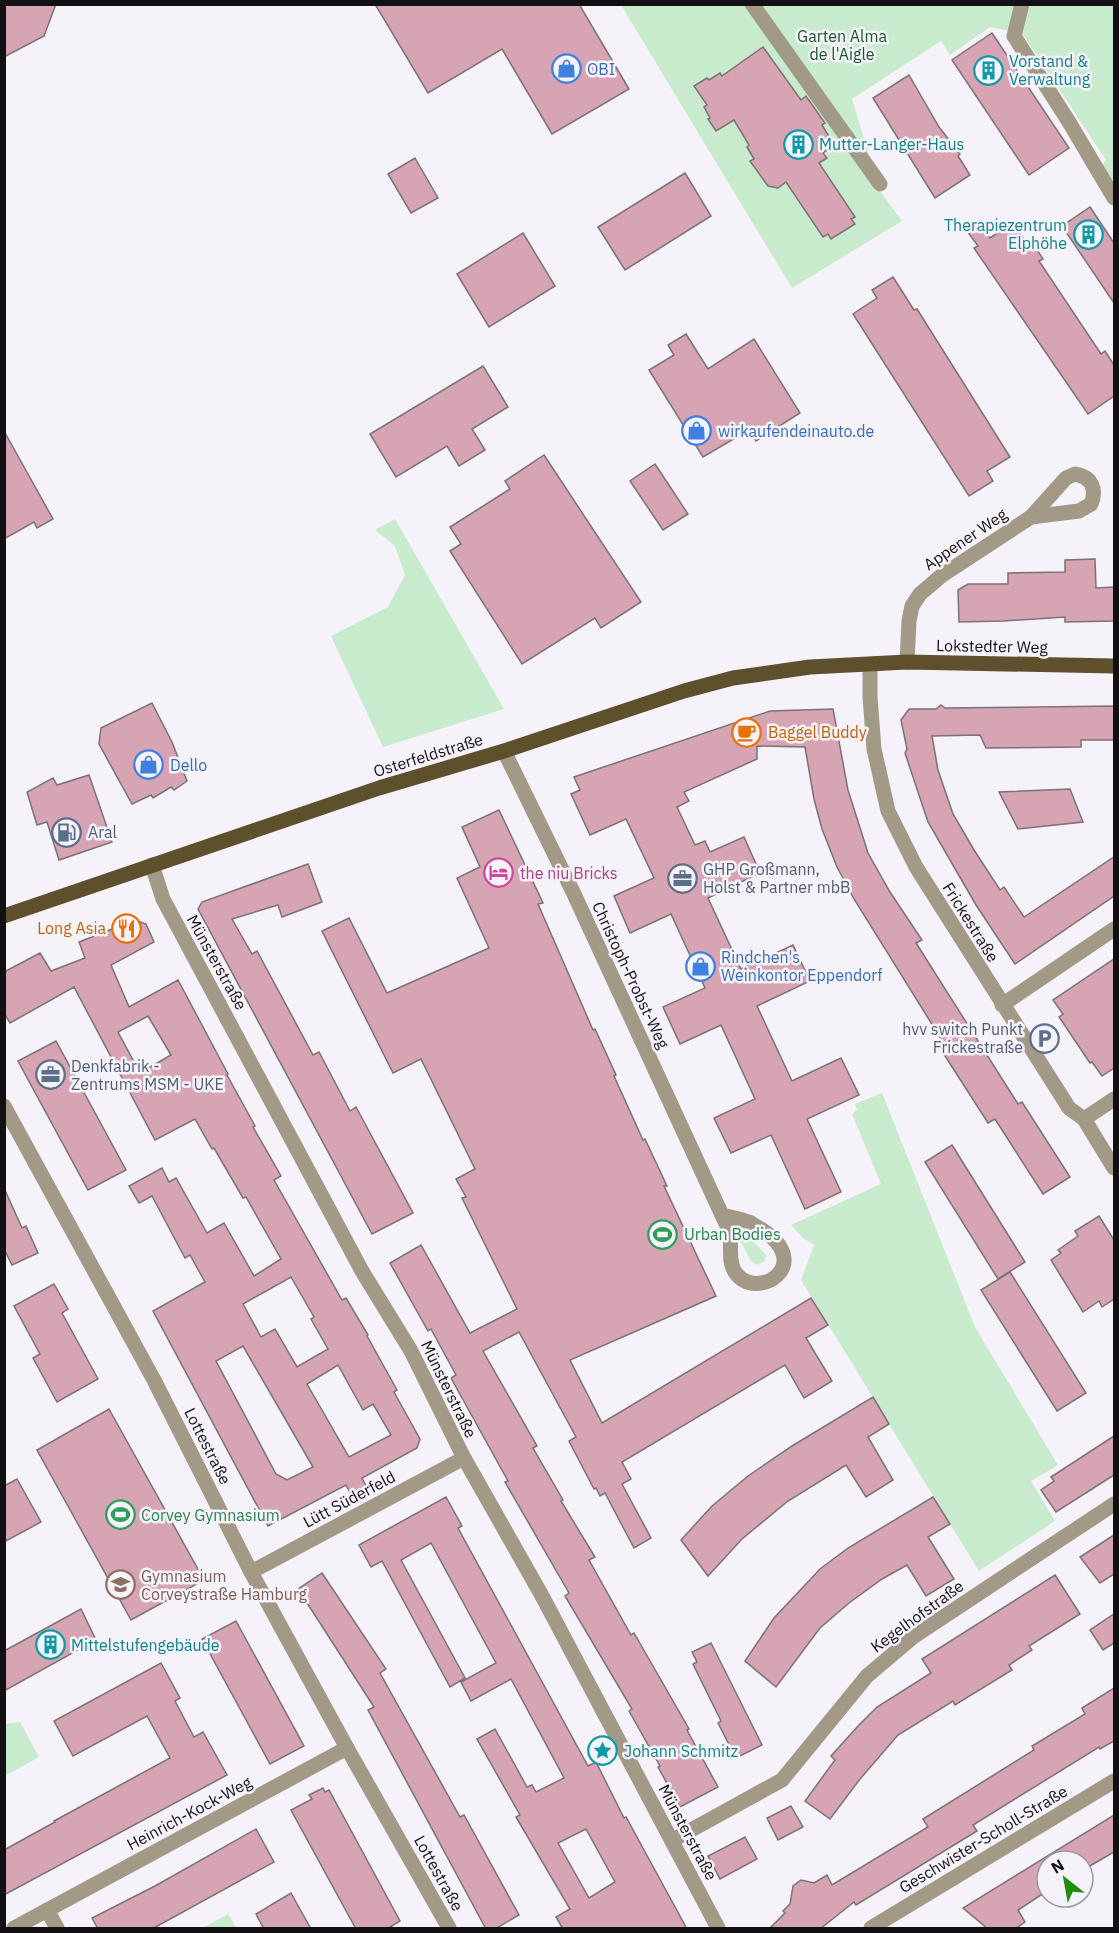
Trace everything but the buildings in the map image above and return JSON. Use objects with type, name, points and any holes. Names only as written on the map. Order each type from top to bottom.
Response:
[{"type":"main road","name":"Lokstedter Weg","points":[[870,665],[907,662],[1114,666]]},
{"type":"main road","name":"Osterfeldstraße","points":[[4,916],[379,788],[504,751],[684,691],[733,678],[810,667],[870,665]]},
{"type":"street","points":[[752,4],[880,184]]},
{"type":"street","points":[[1022,4],[1014,36],[1114,198]]},
{"type":"street","name":"Appener Weg","points":[[907,662],[909,621],[912,606],[920,594],[941,576],[1031,517]]},
{"type":"street","name":"Frickestraße","points":[[870,665],[874,749],[888,811],[916,867],[1002,1005],[1068,1108],[1084,1119],[1114,1168]]},
{"type":"street","name":"Christoph-Probst-Weg","points":[[504,751],[574,894],[730,1233],[731,1261],[735,1272],[743,1280],[756,1284],[771,1281],[779,1273],[785,1255],[778,1243],[750,1222],[722,1215]]},
{"type":"street","name":"Münsterstraße","points":[[152,865],[163,899],[362,1271],[411,1350],[464,1458],[541,1594],[718,1929]]},
{"type":"street","points":[[1002,1005],[1114,929]]},
{"type":"street","points":[[1084,1119],[1114,1099]]},
{"type":"street","name":"Lottestraße","points":[[4,1106],[154,1380],[252,1572],[347,1748],[449,1929]]},
{"type":"street","name":"Lütt Süderfeld","points":[[252,1572],[464,1458]]},
{"type":"street","name":"Kegelhofstraße","points":[[673,1840],[782,1780],[867,1676],[913,1637],[1114,1504]]},
{"type":"street","name":"Heinrich-Kock-Weg","points":[[14,1929],[347,1748]]},
{"type":"street","name":"Geschwister-Scholl-Straße","points":[[871,1929],[1114,1781]]},
{"type":"street","points":[[47,1910],[57,1929]]},
{"type":"green space","name":"Garten Alma de l'Aigle","points":[[621,5],[1114,5],[1114,185],[1101,167],[1106,160],[1022,33],[990,27],[950,55],[941,41],[852,99],[880,191],[902,221],[792,288]]},
{"type":"green space","points":[[395,519],[504,709],[383,747],[331,636],[388,607],[405,575],[395,546],[375,530]]},
{"type":"green space","points":[[882,1093],[975,1327],[1058,1465],[1031,1481],[1055,1521],[979,1571],[801,1280],[814,1245],[802,1237],[791,1225],[881,1184],[852,1114],[857,1110],[855,1104]]},
{"type":"green space","points":[[746,1233],[766,1255],[765,1261],[758,1265],[751,1261],[740,1240]]},
{"type":"green space","points":[[20,1722],[39,1757],[5,1776],[5,1724]]},
{"type":"green space","points":[[228,1914],[236,1928],[203,1928]]},
{"type":"place","name":"OBI","points":[[566,69]]},
{"type":"place","name":"Vorstand & Verwaltung","points":[[988,70]]},
{"type":"place","name":"Mutter-Langer-Haus","points":[[798,144]]},
{"type":"place","name":"Therapiezentrum Elphöhe","points":[[1088,234]]},
{"type":"place","name":"wirkaufendeinauto.de","points":[[697,431]]},
{"type":"place","name":"Baggel Buddy","points":[[747,732]]},
{"type":"place","name":"Dello","points":[[149,765]]},
{"type":"place","name":"Aral","points":[[67,832]]},
{"type":"place","name":"the niu Bricks","points":[[499,873]]},
{"type":"place","name":"GHP Großmann, Holst & Partner mbB","points":[[682,878]]},
{"type":"place","name":"Long Asia","points":[[127,928]]},
{"type":"place","name":"Rindchen's Weinkontor Eppendorf","points":[[700,966]]},
{"type":"place","name":"hvv switch Punkt Frickestraße","points":[[1044,1038]]},
{"type":"place","name":"Denkfabrik - Zentrums MSM - UKE","points":[[50,1075]]},
{"type":"place","name":"Urban Bodies","points":[[663,1234]]},
{"type":"place","name":"Corvey Gymnasium","points":[[120,1515]]},
{"type":"place","name":"Gymnasium Corveystraße Hamburg","points":[[120,1585]]},
{"type":"place","name":"Mittelstufengebäude","points":[[50,1645]]},
{"type":"place","name":"Johann Schmitz","points":[[603,1751]]}]
